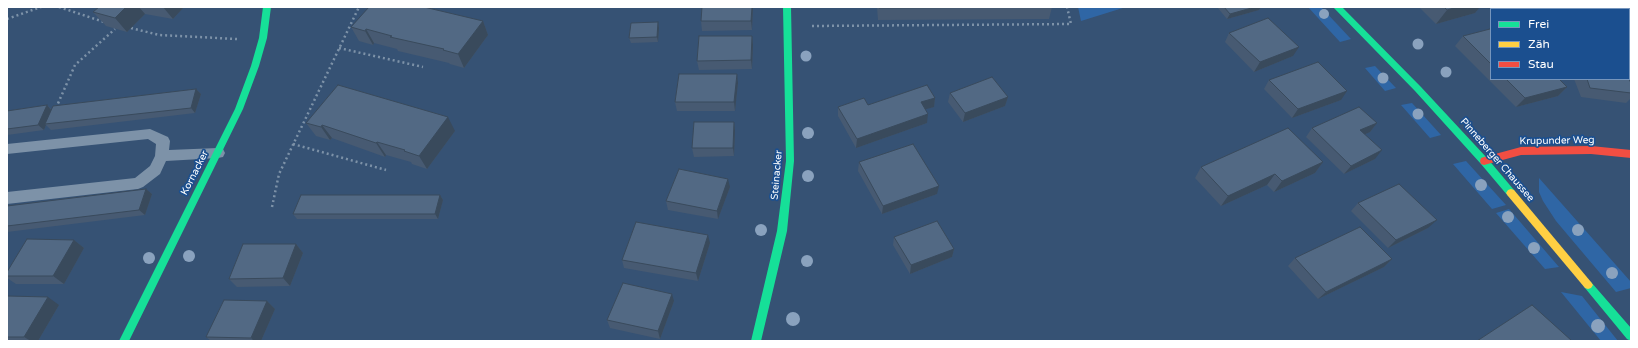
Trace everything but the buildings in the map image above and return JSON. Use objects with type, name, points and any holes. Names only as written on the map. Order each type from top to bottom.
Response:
[{"type":"street","name":"Kornacker","points":[[124,341],[239,109],[263,38],[267,7]]},
{"type":"street","name":"Steinacker","points":[[756,341],[782,231],[790,161],[787,7]]},
{"type":"street","name":"Pinneberger Chaussee","points":[[1337,7],[1418,89],[1484,161],[1631,336]]},
{"type":"street","name":"Krupunder Weg","points":[[1484,161],[1521,151],[1591,150],[1631,154]]},
{"type":"lane","points":[[7,149],[150,134],[163,141],[162,156],[155,170],[138,183],[7,198]]},
{"type":"lane","points":[[162,156],[218,153]]},
{"type":"path","points":[[7,19],[41,7]]},
{"type":"path","points":[[59,7],[108,24]]},
{"type":"path","points":[[272,206],[279,174],[359,7]]},
{"type":"path","points":[[787,26],[1071,24],[1067,7]]},
{"type":"path","points":[[131,28],[159,35],[240,39]]},
{"type":"path","points":[[56,108],[75,65],[115,29]]},
{"type":"path","points":[[339,48],[423,67]]},
{"type":"path","points":[[293,144],[386,170]]},
{"type":"shaded area","points":[[1078,7],[1126,7],[1081,21]]},
{"type":"shaded area","points":[[1308,7],[1321,7],[1351,39],[1340,42]]},
{"type":"shaded area","points":[[1375,66],[1396,88],[1385,91],[1365,68]]},
{"type":"shaded area","points":[[1412,103],[1441,135],[1430,138],[1401,105]]},
{"type":"shaded area","points":[[1466,161],[1506,205],[1492,209],[1453,164]]},
{"type":"shaded area","points":[[1539,178],[1631,282],[1631,288],[1616,292],[1556,221],[1539,192]]},
{"type":"shaded area","points":[[1509,209],[1559,267],[1545,269],[1496,213]]},
{"type":"shaded area","points":[[1561,292],[1582,296],[1618,341],[1601,341]]},
{"type":"traffic: fast","points":[[124,341],[239,109],[255,66],[263,38],[267,7]]},
{"type":"traffic: fast","points":[[756,341],[782,231],[790,161],[787,7]]},
{"type":"traffic: fast","points":[[1337,7],[1418,89],[1484,161],[1511,193]]},
{"type":"traffic: fast","points":[[1588,285],[1631,336]]},
{"type":"traffic: slow","points":[[1511,193],[1588,285]]},
{"type":"traffic: jam","points":[[1484,161],[1521,151],[1591,150],[1631,154]]}]
